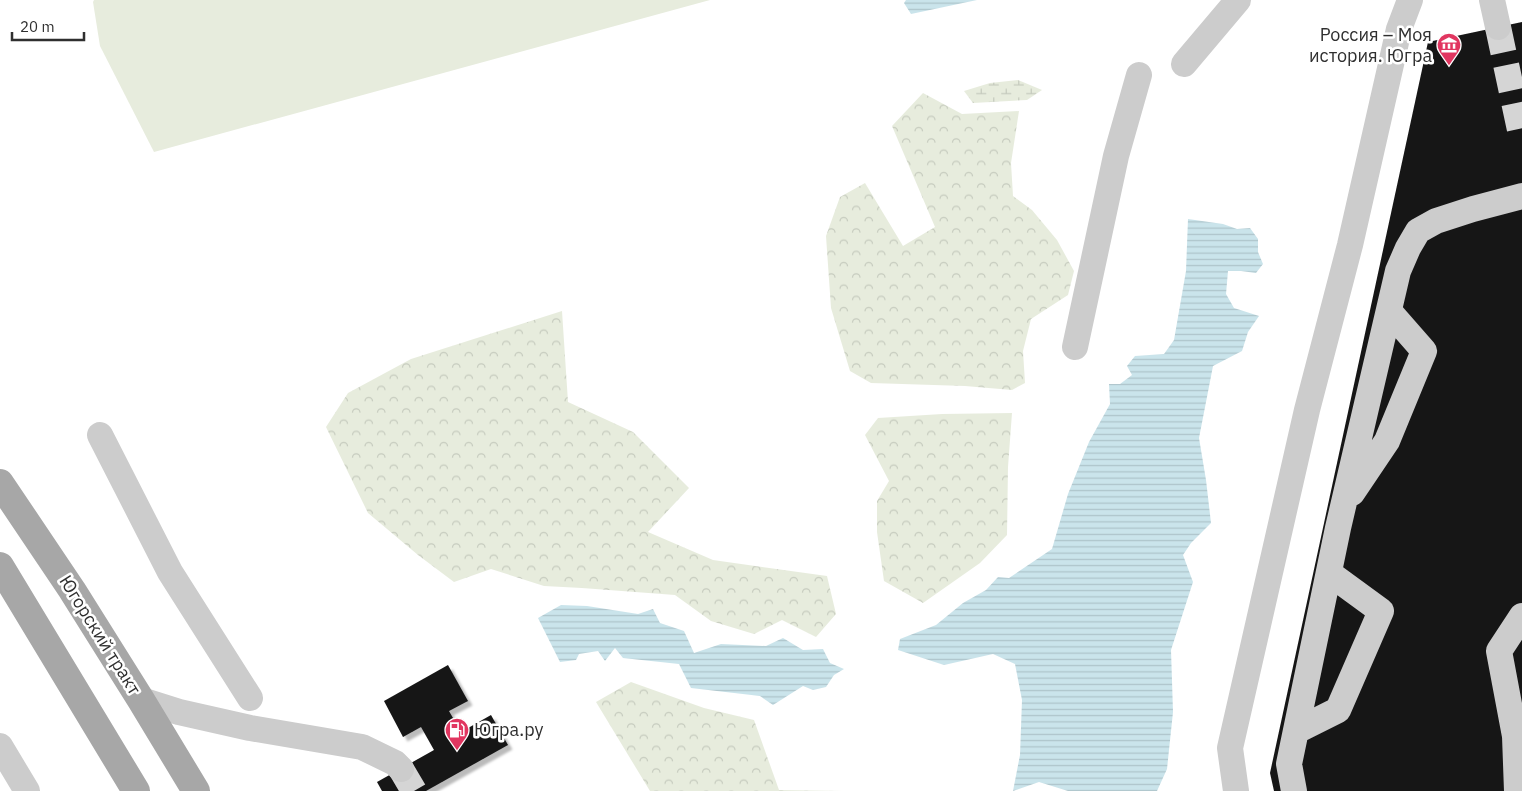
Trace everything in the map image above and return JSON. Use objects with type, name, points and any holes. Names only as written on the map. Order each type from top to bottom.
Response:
[{"type":"main road","name":"Югорский тракт","points":[[0,483],[72,590],[196,791]]},
{"type":"main road","points":[[0,566],[136,791]]},
{"type":"street","points":[[1184,64],[1238,0]]},
{"type":"street","points":[[1236,791],[1230,748],[1307,410],[1350,245],[1399,29],[1410,0]]},
{"type":"street","points":[[1492,0],[1498,27]]},
{"type":"street","points":[[1076,347],[1116,156],[1139,75]]},
{"type":"street","points":[[1294,791],[1289,764],[1329,573],[1398,271],[1418,231],[1436,221],[1522,196]]},
{"type":"street","points":[[1344,506],[1387,441],[1424,350],[1389,311]]},
{"type":"street","points":[[100,435],[170,572],[250,698]]},
{"type":"street","points":[[1296,731],[1338,710],[1381,612],[1329,573]]},
{"type":"street","points":[[1517,791],[1515,736],[1499,651],[1522,616]]},
{"type":"street","points":[[141,700],[179,712],[250,728],[362,747],[395,763],[401,769]]},
{"type":"street","points":[[0,746],[27,791]]},
{"type":"green space","points":[[94,0],[710,0],[154,152],[100,46]]},
{"type":"green space","points":[[1018,80],[1042,90],[1027,100],[973,103],[964,91],[990,83]]},
{"type":"green space","points":[[923,93],[962,114],[1019,111],[1011,163],[1013,196],[1032,210],[1057,240],[1074,271],[1068,295],[1031,319],[1023,351],[1025,383],[1012,390],[965,386],[871,383],[850,371],[831,308],[826,236],[840,197],[865,183],[903,246],[935,227],[892,126]]},
{"type":"green space","points":[[562,311],[568,402],[633,432],[689,488],[648,532],[713,560],[827,576],[836,614],[816,637],[782,620],[754,634],[711,621],[675,595],[544,586],[491,569],[454,582],[368,513],[326,427],[348,393],[411,359]]},
{"type":"green space","points":[[1012,413],[1008,467],[1007,535],[980,563],[923,603],[884,581],[877,532],[877,501],[889,481],[865,435],[878,418],[942,414]]},
{"type":"green space","points":[[631,682],[704,708],[754,720],[779,790],[843,791],[650,791],[596,702]]},
{"type":"water","points":[[906,0],[977,0],[911,14],[904,3]]},
{"type":"water","points":[[1188,219],[1223,224],[1237,229],[1250,228],[1258,239],[1258,252],[1263,264],[1256,273],[1228,271],[1226,294],[1234,308],[1259,316],[1248,332],[1242,351],[1213,366],[1199,438],[1211,523],[1191,543],[1183,555],[1193,582],[1171,650],[1173,712],[1167,769],[1157,791],[1068,791],[1039,782],[1013,791],[1020,755],[1022,700],[1015,664],[993,654],[944,665],[898,650],[900,639],[936,625],[963,603],[986,590],[998,577],[1009,578],[1052,549],[1068,494],[1089,442],[1110,404],[1109,384],[1120,384],[1132,375],[1127,366],[1135,356],[1164,354],[1174,340],[1186,271]]},
{"type":"water","points":[[561,605],[587,606],[638,614],[653,609],[660,623],[684,631],[694,653],[721,644],[766,646],[783,638],[803,650],[823,649],[830,663],[844,669],[834,675],[826,687],[813,690],[803,686],[773,705],[760,696],[691,688],[679,664],[623,658],[615,648],[605,661],[598,651],[579,654],[576,660],[560,662],[538,618]]},
{"type":"building","points":[[1522,22],[1522,791],[1274,791],[1270,773],[1428,42]]},
{"type":"building","points":[[448,665],[468,701],[449,711],[461,732],[491,715],[508,745],[426,791],[382,791],[377,782],[434,750],[421,727],[403,737],[384,701]]},
{"type":"tunnel","points":[[1498,27],[1522,139]]},
{"type":"tunnel","points":[[401,769],[414,791]]},
{"type":"place","name":"Россия – Моя история. Югра","points":[[1449,66]]},
{"type":"place","name":"Югра.ру","points":[[457,751]]}]
